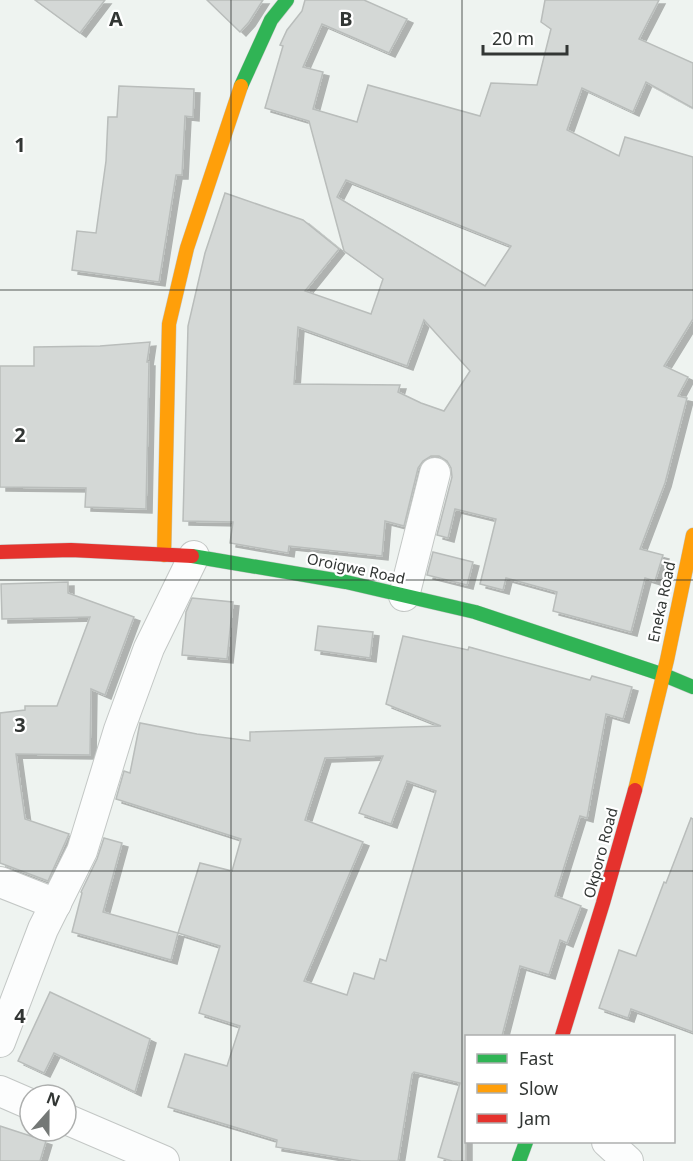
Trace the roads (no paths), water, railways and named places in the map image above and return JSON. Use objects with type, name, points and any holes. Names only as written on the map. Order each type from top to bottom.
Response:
[{"type":"street","points":[[164,555],[169,324],[187,248],[237,94],[271,20],[287,0]]},
{"type":"street","points":[[405,596],[435,473]]},
{"type":"street","name":"Eneka Road","points":[[664,675],[693,535]]},
{"type":"street","name":"Oroigwe Road","points":[[0,552],[71,550],[194,556],[346,582],[475,612],[664,675],[693,687]]},
{"type":"street","points":[[0,1042],[43,929],[82,851],[119,730],[149,648],[194,556]]},
{"type":"street","name":"Okporo Road","points":[[562,1035],[593,942],[664,675]]},
{"type":"street","points":[[0,882],[56,904]]},
{"type":"street","points":[[0,1091],[18,1099]]},
{"type":"street","points":[[78,1124],[164,1161]]},
{"type":"street","points":[[519,1161],[526,1143]]},
{"type":"street","points":[[609,1143],[628,1161]]}]
